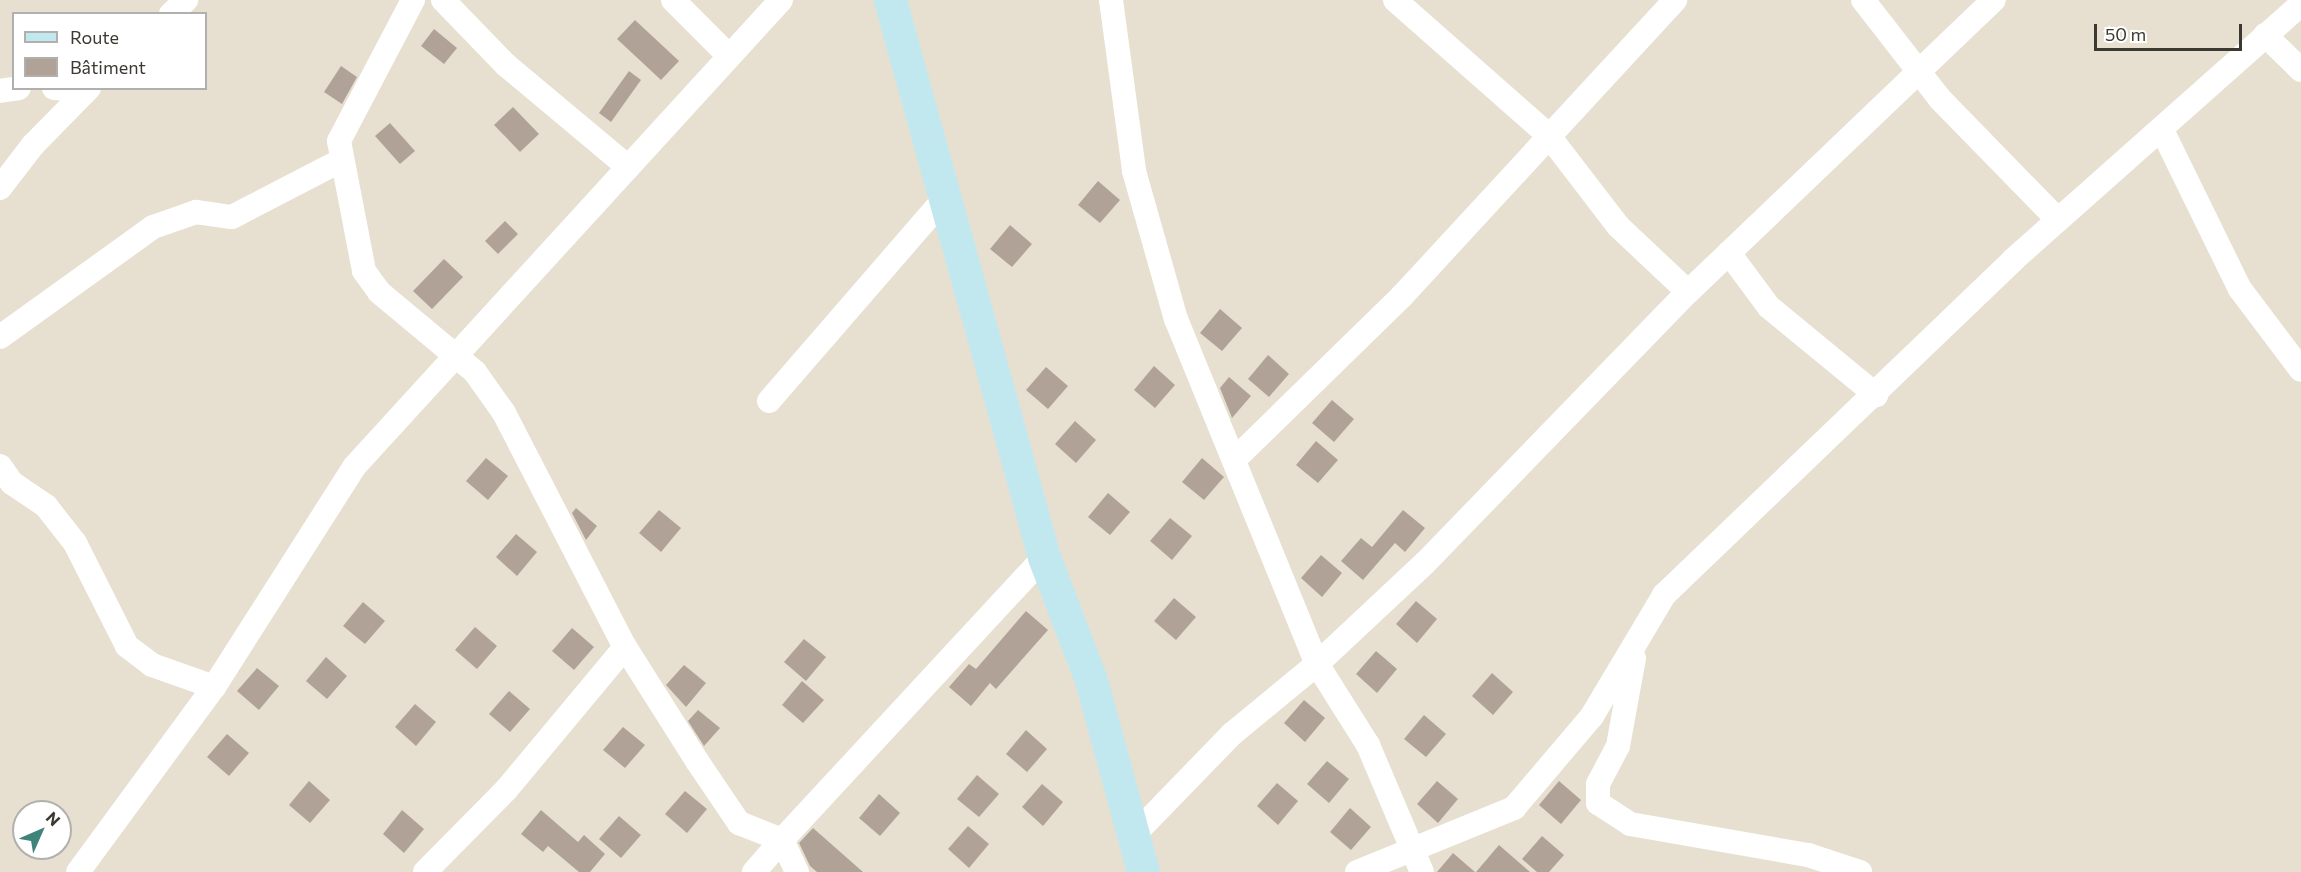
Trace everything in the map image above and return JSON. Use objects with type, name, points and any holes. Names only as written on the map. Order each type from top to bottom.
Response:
[{"type":"street","points":[[173,12],[186,0]]},
{"type":"street","points":[[414,0],[339,141],[364,271],[379,292],[458,356],[504,413],[625,647],[739,823],[782,840],[797,872]]},
{"type":"street","points":[[443,0],[506,65],[628,167]]},
{"type":"street","points":[[674,0],[727,54]]},
{"type":"street","points":[[78,872],[214,687],[354,467],[458,356],[727,54],[781,0]]},
{"type":"street","points":[[890,0],[1044,557],[1091,680],[1143,872]]},
{"type":"street","points":[[1111,0],[1134,171],[1151,244],[1201,388],[1234,460],[1317,664],[1368,746],[1422,872]]},
{"type":"street","points":[[1395,0],[1549,136],[1618,226],[1688,292]]},
{"type":"street","points":[[1863,0],[1920,70],[1940,99],[2058,220]]},
{"type":"street","points":[[1133,836],[1232,734],[1317,664],[1425,563],[1688,292],[1994,0]]},
{"type":"street","points":[[1357,872],[1410,848],[1514,807],[1592,716],[1665,595],[2058,220],[2162,130],[2301,4]]},
{"type":"street","points":[[1234,460],[1402,296],[1549,136],[1661,5]]},
{"type":"street","points":[[2265,35],[2301,70]]},
{"type":"street","points":[[0,188],[33,145],[87,90]]},
{"type":"street","points":[[2162,130],[2240,289],[2301,370]]},
{"type":"street","points":[[0,337],[153,227],[196,212],[232,217],[342,160]]},
{"type":"street","points":[[769,400],[946,197]]},
{"type":"street","points":[[1729,253],[1769,307],[1876,396]]},
{"type":"street","points":[[0,466],[12,483],[46,506],[75,543],[127,646],[152,665],[214,687]]},
{"type":"street","points":[[754,872],[1044,557]]},
{"type":"street","points":[[1638,641],[1618,746],[1598,784],[1598,802],[1630,824],[1808,855],[1860,872]]},
{"type":"street","points":[[425,872],[506,790],[625,647]]},
{"type":"building","points":[[635,20],[679,61],[661,80],[617,39]]},
{"type":"building","points":[[434,29],[457,48],[444,64],[421,46]]},
{"type":"building","points":[[341,66],[357,77],[342,104],[324,92]]},
{"type":"building","points":[[629,71],[641,80],[611,122],[599,113]]},
{"type":"building","points":[[513,107],[539,134],[520,152],[494,125]]},
{"type":"building","points":[[390,123],[415,151],[400,164],[375,136]]},
{"type":"building","points":[[1098,181],[1120,200],[1100,223],[1078,205]]},
{"type":"building","points":[[505,221],[518,234],[498,254],[485,241]]},
{"type":"building","points":[[1010,225],[1032,244],[1012,267],[990,249]]},
{"type":"building","points":[[444,259],[463,277],[432,309],[413,291]]},
{"type":"building","points":[[1220,309],[1242,328],[1222,351],[1200,333]]},
{"type":"building","points":[[1268,355],[1289,374],[1269,397],[1248,379]]},
{"type":"building","points":[[1154,366],[1175,385],[1155,408],[1134,390]]},
{"type":"building","points":[[1046,367],[1068,386],[1048,409],[1026,390]]},
{"type":"building","points":[[1229,377],[1251,396],[1232,418],[1220,388]]},
{"type":"building","points":[[1332,400],[1354,419],[1334,442],[1312,423]]},
{"type":"building","points":[[1075,421],[1096,440],[1076,463],[1055,444]]},
{"type":"building","points":[[1316,441],[1338,460],[1318,483],[1296,465]]},
{"type":"building","points":[[486,458],[508,476],[488,500],[466,481]]},
{"type":"building","points":[[1202,458],[1224,477],[1204,500],[1182,482]]},
{"type":"building","points":[[1108,493],[1130,512],[1110,535],[1088,517]]},
{"type":"building","points":[[576,508],[597,526],[586,540],[572,513]]},
{"type":"building","points":[[659,510],[681,528],[661,552],[639,533]]},
{"type":"building","points":[[1403,510],[1425,528],[1405,552],[1395,543],[1363,580],[1341,561],[1361,538],[1372,547]]},
{"type":"building","points":[[1170,518],[1192,536],[1172,560],[1150,541]]},
{"type":"building","points":[[516,534],[537,552],[517,576],[496,557]]},
{"type":"building","points":[[1321,555],[1342,573],[1322,597],[1301,578]]},
{"type":"building","points":[[1174,598],[1196,617],[1176,640],[1154,621]]},
{"type":"building","points":[[1416,601],[1437,619],[1417,643],[1396,624]]},
{"type":"building","points":[[363,602],[385,621],[365,644],[343,626]]},
{"type":"building","points":[[1026,611],[1048,630],[996,689],[990,683],[971,706],[949,687],[969,664],[976,669]]},
{"type":"building","points":[[475,627],[497,646],[477,669],[455,650]]},
{"type":"building","points":[[572,628],[594,647],[574,670],[552,651]]},
{"type":"building","points":[[804,639],[826,657],[806,681],[784,662]]},
{"type":"building","points":[[1376,651],[1397,669],[1377,693],[1356,674]]},
{"type":"building","points":[[326,657],[347,676],[327,699],[306,681]]},
{"type":"building","points":[[684,665],[706,683],[686,707],[666,685]]},
{"type":"building","points":[[257,668],[279,686],[259,710],[237,691]]},
{"type":"building","points":[[1492,673],[1513,692],[1493,715],[1472,696]]},
{"type":"building","points":[[802,681],[824,700],[803,723],[782,705]]},
{"type":"building","points":[[509,691],[530,709],[510,732],[489,714]]},
{"type":"building","points":[[1304,700],[1325,718],[1305,742],[1284,723]]},
{"type":"building","points":[[415,704],[436,722],[416,746],[395,727]]},
{"type":"building","points":[[698,710],[720,728],[704,746],[688,721]]},
{"type":"building","points":[[1424,715],[1446,734],[1426,757],[1404,739]]},
{"type":"building","points":[[623,727],[645,745],[625,768],[603,750]]},
{"type":"building","points":[[1026,730],[1047,749],[1027,772],[1006,754]]},
{"type":"building","points":[[227,734],[249,753],[229,776],[207,757]]},
{"type":"building","points":[[1327,761],[1349,779],[1329,803],[1307,784]]},
{"type":"building","points":[[977,775],[999,794],[979,817],[957,799]]},
{"type":"building","points":[[309,781],[330,800],[310,823],[289,805]]},
{"type":"building","points":[[1437,781],[1458,799],[1438,823],[1417,804]]},
{"type":"building","points":[[1559,781],[1581,800],[1561,824],[1539,805]]},
{"type":"building","points":[[1277,783],[1298,801],[1278,825],[1257,806]]},
{"type":"building","points":[[1042,784],[1063,802],[1043,826],[1022,807]]},
{"type":"building","points":[[685,791],[707,809],[687,833],[665,814]]},
{"type":"building","points":[[879,794],[900,813],[880,836],[859,818]]},
{"type":"building","points":[[1350,808],[1371,827],[1351,850],[1330,832]]},
{"type":"building","points":[[402,810],[424,829],[404,853],[383,834]]},
{"type":"building","points":[[541,810],[578,842],[584,835],[605,854],[590,872],[579,872],[548,846],[543,852],[521,834]]},
{"type":"building","points":[[619,816],[641,835],[621,858],[599,839]]},
{"type":"building","points":[[968,826],[989,844],[969,868],[948,849]]},
{"type":"building","points":[[813,828],[863,872],[817,872],[810,866],[799,843]]},
{"type":"building","points":[[1542,836],[1564,855],[1549,872],[1537,872],[1522,859]]},
{"type":"building","points":[[1499,845],[1530,872],[1476,872]]},
{"type":"building","points":[[1453,853],[1475,872],[1437,872]]}]
